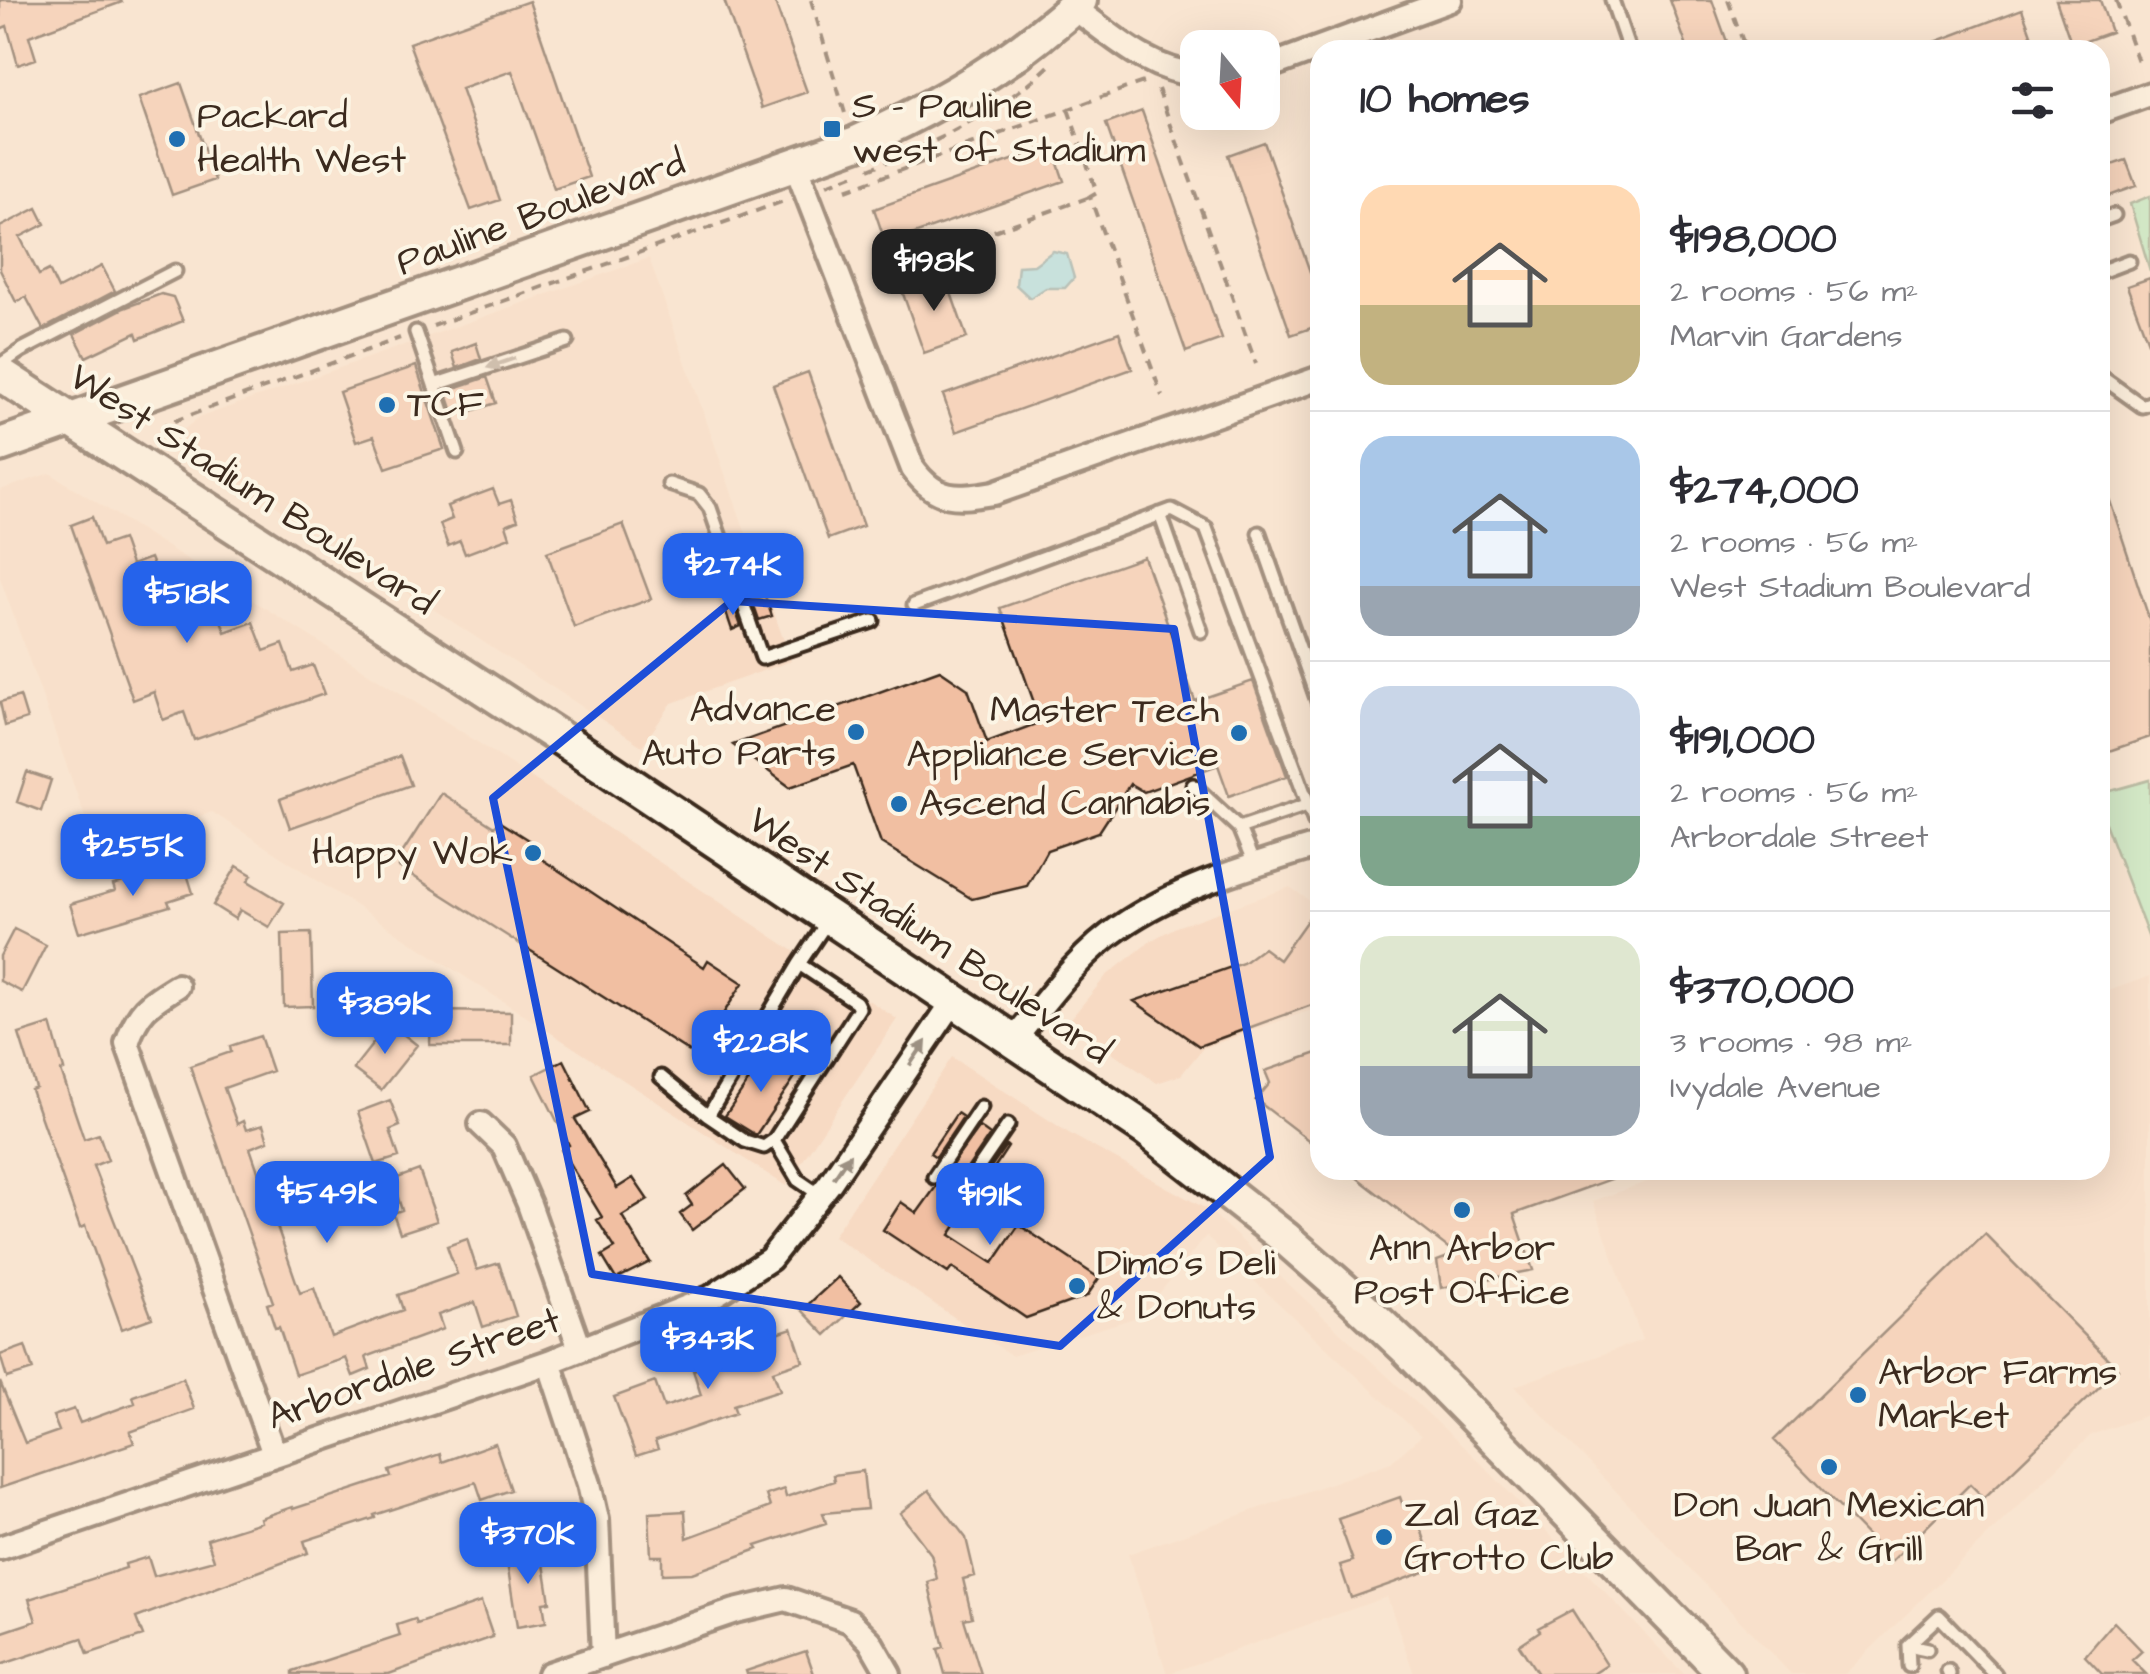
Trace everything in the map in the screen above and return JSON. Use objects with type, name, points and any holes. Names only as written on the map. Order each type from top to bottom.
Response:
[{"type":"main road","name":"Pauline Boulevard","points":[[0,445],[856,144],[944,100],[1018,53],[1077,4]]},
{"type":"main road","name":"West Stadium Boulevard","points":[[0,374],[611,770],[1147,1130],[1285,1238],[1408,1350],[1726,1674]]},
{"type":"street","points":[[1341,40],[1450,0]]},
{"type":"street","points":[[1077,4],[1139,56],[1180,72]]},
{"type":"street","points":[[1280,62],[1310,51]]},
{"type":"street","points":[[2110,108],[2150,94]]},
{"type":"street","points":[[795,164],[913,469],[927,488],[948,496],[994,493],[1310,382]]},
{"type":"street","points":[[1014,1040],[1087,954],[1118,928],[1168,899],[1310,849]]},
{"type":"street","points":[[177,986],[136,1018],[127,1043],[274,1454]]},
{"type":"street","name":"Arbordale Street","points":[[0,1548],[549,1362],[710,1298],[770,1259],[820,1195],[953,1002]]},
{"type":"street","points":[[480,1124],[504,1146],[580,1350]]},
{"type":"street","points":[[549,1362],[597,1519],[603,1656]]},
{"type":"street","points":[[549,1674],[736,1611],[786,1599],[850,1621],[870,1641],[888,1674]]},
{"type":"lane","points":[[1612,0],[1625,40]]},
{"type":"lane","points":[[2110,216],[2114,215]]},
{"type":"lane","points":[[2110,269],[2130,262]]},
{"type":"lane","points":[[0,365],[175,270]]},
{"type":"lane","points":[[416,332],[458,452]]},
{"type":"lane","points":[[434,385],[567,341]]},
{"type":"lane","points":[[2110,383],[2142,406],[2150,403]]},
{"type":"lane","points":[[670,484],[700,494],[710,508],[762,658],[872,621]]},
{"type":"lane","points":[[914,605],[1172,510],[1206,528],[1310,812]]},
{"type":"lane","points":[[1160,514],[1201,631]]},
{"type":"lane","points":[[1259,534],[1310,679]]},
{"type":"lane","points":[[1192,785],[1239,828],[1255,866]]},
{"type":"lane","points":[[1239,828],[1307,805]]},
{"type":"lane","points":[[708,1116],[830,918]]},
{"type":"lane","points":[[661,1076],[745,1141],[764,1147],[774,1140],[859,1008],[856,1002],[800,964]]},
{"type":"lane","points":[[934,1178],[981,1107]]},
{"type":"lane","points":[[960,1195],[1008,1125]]},
{"type":"lane","points":[[774,1140],[798,1180],[820,1195]]},
{"type":"lane","points":[[1908,1646],[1940,1616],[1995,1674]]},
{"type":"lane","points":[[1908,1646],[1918,1658],[1908,1646]]},
{"type":"path","points":[[811,0],[846,117]]},
{"type":"path","points":[[1728,0],[1742,40]]},
{"type":"path","points":[[2116,0],[2140,67]]},
{"type":"path","points":[[846,190],[1154,78],[1256,364]]},
{"type":"path","points":[[875,273],[1097,193],[1068,109]]},
{"type":"path","points":[[834,122],[857,113]]},
{"type":"path","points":[[866,170],[870,181]]},
{"type":"path","points":[[1090,196],[1162,396]]},
{"type":"highlighted area","points":[[732,601],[1174,629],[1270,1157],[1060,1346],[592,1274],[493,798]]},
{"type":"shaded area","points":[[649,258],[791,661],[672,703],[642,746],[181,444],[182,431],[198,418]]},
{"type":"shaded area","points":[[50,473],[453,726],[897,1019],[786,1186],[212,812],[97,851],[0,578],[0,490]]},
{"type":"shaded area","points":[[1290,887],[1310,901],[1310,1011],[1203,1048],[1181,1075],[1157,1083],[1068,1022],[1106,976],[1152,940],[1176,927]]},
{"type":"shaded area","points":[[2150,976],[2150,1414],[2091,1435],[1845,1674],[1791,1674],[1515,1386],[1642,1340],[1593,1201],[1652,1180],[2110,1180],[2110,990]]},
{"type":"shaded area","points":[[952,1057],[1072,1135],[1210,1211],[1481,1463],[1684,1674],[1414,1674],[1387,1597],[1167,1674],[1128,1554],[1391,1462],[1421,1436],[1206,1236],[1141,1316],[1012,1356],[833,1236]]},
{"type":"green space","points":[[2150,196],[2150,271],[2130,204]]},
{"type":"green space","points":[[2150,780],[2150,941],[2110,836],[2110,791]]},
{"type":"water","points":[[1053,251],[1067,254],[1074,278],[1065,288],[1046,288],[1030,298],[1016,285],[1018,266],[1034,265]]},
{"type":"building","points":[[0,0],[122,2],[29,36],[36,59],[18,65],[7,26],[0,29]]},
{"type":"building","points":[[724,0],[774,0],[807,92],[762,108]]},
{"type":"building","points":[[1670,0],[1712,0],[1726,40],[1684,40]]},
{"type":"building","points":[[2056,0],[2100,0],[2111,32],[2089,40],[2070,40]]},
{"type":"building","points":[[529,1],[589,177],[554,189],[512,71],[461,89],[500,200],[471,210],[409,43]]},
{"type":"building","points":[[2022,9],[2033,40],[1940,40]]},
{"type":"building","name":"Packard Health West","points":[[181,83],[215,180],[172,195],[139,98]]},
{"type":"building","points":[[1142,111],[1222,339],[1186,352],[1106,124]]},
{"type":"building","points":[[1264,142],[1310,272],[1310,328],[1291,335],[1228,155]]},
{"type":"building","points":[[1052,146],[1064,181],[886,244],[874,209]]},
{"type":"building","points":[[2126,160],[2136,186],[2110,195],[2110,166]]},
{"type":"building","points":[[37,208],[45,224],[20,237],[39,275],[49,270],[58,289],[102,266],[115,291],[43,329],[26,297],[16,302],[0,270],[0,227]]},
{"type":"building","points":[[945,276],[967,338],[924,353],[902,291]]},
{"type":"building","points":[[2150,278],[2150,342],[2148,342],[2127,286]]},
{"type":"building","points":[[161,294],[173,297],[183,321],[138,339],[136,333],[86,357],[74,334]]},
{"type":"building","points":[[1119,332],[1132,369],[956,432],[943,395]]},
{"type":"building","points":[[476,343],[481,359],[457,368],[452,352]]},
{"type":"building","name":"TCF","points":[[416,366],[444,449],[386,468],[374,436],[356,442],[339,392]]},
{"type":"building","points":[[808,372],[863,526],[828,539],[773,385]]},
{"type":"building","points":[[487,377],[496,403],[453,412],[446,391]]},
{"type":"building","points":[[493,489],[499,504],[511,500],[518,520],[506,525],[510,537],[465,554],[460,541],[448,546],[440,524],[452,519],[447,506]]},
{"type":"building","points":[[2110,501],[2150,621],[2150,737],[2110,751]]},
{"type":"building","points":[[92,517],[102,546],[122,539],[131,565],[150,558],[161,586],[182,579],[192,607],[214,599],[225,632],[253,622],[264,651],[283,644],[293,672],[313,665],[324,694],[194,740],[184,712],[163,720],[154,692],[133,700],[71,525]]},
{"type":"building","points":[[623,524],[651,599],[574,627],[547,552]]},
{"type":"building","points":[[1144,557],[1195,701],[1253,681],[1287,776],[1229,796],[1218,765],[1144,792],[1130,784],[1099,832],[1047,850],[1027,886],[972,899],[881,843],[853,765],[790,787],[733,745],[940,670],[968,689],[987,742],[1041,722],[1000,608]]},
{"type":"building","points":[[765,596],[772,616],[759,620],[752,600]]},
{"type":"building","points":[[734,606],[741,626],[732,630],[725,609]]},
{"type":"building","points":[[20,696],[27,719],[5,726],[0,702]]},
{"type":"building","points":[[400,756],[411,785],[290,828],[280,799]]},
{"type":"building","points":[[27,772],[51,780],[41,811],[17,802]]},
{"type":"building","points":[[441,793],[494,827],[498,821],[533,843],[528,850],[704,967],[708,960],[743,983],[696,1056],[399,867],[405,857],[401,855]]},
{"type":"building","points":[[184,864],[193,893],[168,901],[170,906],[79,933],[70,904],[115,891],[113,885]]},
{"type":"building","points":[[237,866],[252,875],[248,881],[284,903],[269,927],[240,910],[235,919],[213,905]]},
{"type":"building","points":[[1310,916],[1310,1006],[1199,1046],[1134,1001],[1243,963],[1263,948],[1279,960]]},
{"type":"building","points":[[14,929],[46,945],[22,992],[0,981],[0,956]]},
{"type":"building","points":[[311,933],[313,1006],[284,1007],[282,934]]},
{"type":"building","points":[[431,1011],[511,1012],[511,1045],[430,1045]]},
{"type":"building","points":[[389,1023],[417,1045],[381,1090],[353,1069]]},
{"type":"building","points":[[51,1024],[64,1070],[61,1071],[84,1139],[99,1134],[108,1160],[93,1166],[152,1318],[122,1329],[85,1226],[80,1228],[31,1090],[36,1088],[19,1034]]},
{"type":"building","points":[[260,1036],[272,1071],[224,1088],[237,1124],[243,1121],[246,1130],[263,1125],[268,1141],[250,1148],[300,1293],[314,1288],[331,1337],[403,1310],[398,1295],[457,1274],[447,1246],[467,1239],[477,1270],[499,1263],[516,1316],[483,1327],[475,1302],[438,1315],[443,1329],[366,1357],[370,1369],[353,1376],[346,1358],[295,1375],[279,1327],[275,1328],[267,1304],[273,1302],[190,1066],[231,1052],[230,1046]]},
{"type":"building","points":[[767,1054],[797,1074],[756,1135],[725,1116]]},
{"type":"building","name":"Ann Arbor Post Office","points":[[1310,1055],[1310,1141],[1256,1100],[1270,1083],[1265,1071]]},
{"type":"building","points":[[564,1060],[590,1112],[575,1119],[617,1188],[633,1178],[648,1200],[622,1216],[650,1262],[616,1279],[602,1256],[615,1248],[597,1220],[602,1217],[561,1150],[569,1145],[534,1075]]},
{"type":"building","points":[[390,1100],[400,1126],[390,1130],[399,1157],[376,1164],[358,1112]]},
{"type":"building","points":[[957,1113],[963,1117],[936,1157],[930,1153]]},
{"type":"building","points":[[979,1127],[990,1135],[952,1191],[951,1198],[956,1203],[967,1201],[1008,1147],[950,1235],[993,1263],[1019,1225],[1099,1278],[1087,1296],[1026,1318],[952,1268],[948,1273],[883,1230],[901,1202],[917,1213]]},
{"type":"building","points":[[726,1165],[745,1189],[692,1230],[680,1214],[692,1205],[686,1196]]},
{"type":"building","points":[[419,1170],[437,1221],[400,1233],[393,1213],[402,1210],[392,1180]]},
{"type":"building","name":"Ann Arbor Post Office","points":[[1360,1180],[1608,1180],[1514,1214],[1533,1270],[1441,1288],[1437,1261],[1456,1254]]},
{"type":"building","points":[[1985,1234],[2118,1369],[1984,1498],[1970,1484],[1892,1561],[1774,1440]]},
{"type":"building","points":[[838,1277],[861,1302],[826,1335],[802,1310]]},
{"type":"building","points":[[792,1328],[803,1361],[773,1371],[780,1390],[733,1405],[736,1413],[655,1441],[658,1449],[636,1456],[614,1397],[655,1382],[664,1407],[701,1395],[693,1370],[735,1355],[751,1347],[750,1342]]},
{"type":"building","points":[[25,1346],[33,1370],[7,1378],[0,1355]]},
{"type":"building","points":[[183,1378],[194,1409],[130,1432],[134,1443],[0,1488],[0,1382],[25,1443],[59,1431],[53,1416],[74,1409],[80,1423],[135,1403],[133,1396]]},
{"type":"building","points":[[495,1443],[511,1490],[482,1500],[476,1482],[374,1515],[375,1518],[304,1541],[308,1553],[136,1618],[143,1636],[88,1654],[82,1638],[0,1665],[0,1633],[36,1621],[29,1599],[126,1568],[125,1564],[148,1557],[154,1576],[214,1560],[207,1539],[261,1522],[260,1518],[292,1507],[391,1477],[389,1471],[440,1454],[442,1462]]},
{"type":"building","points":[[863,1471],[867,1509],[823,1513],[826,1523],[692,1573],[662,1574],[662,1556],[651,1556],[649,1513],[685,1511],[687,1538],[770,1507],[766,1495],[784,1489],[786,1497],[834,1481],[833,1475]]},
{"type":"building","points":[[929,1490],[966,1538],[975,1576],[963,1579],[972,1617],[964,1619],[981,1674],[945,1674],[938,1649],[944,1647],[928,1582],[937,1579],[931,1554],[900,1513]]},
{"type":"building","name":"Zal Gaz Grotto Club","points":[[1400,1497],[1403,1506],[1412,1503],[1430,1555],[1422,1558],[1427,1571],[1351,1598],[1340,1565],[1353,1561],[1338,1519]]},
{"type":"building","points":[[542,1551],[550,1602],[543,1603],[546,1622],[517,1627],[506,1556]]},
{"type":"building","points":[[481,1602],[493,1637],[389,1674],[293,1674],[400,1636],[397,1625],[415,1619],[417,1624]]},
{"type":"building","points":[[1572,1610],[1607,1665],[1593,1674],[1538,1674],[1519,1645],[1540,1631],[1538,1628]]},
{"type":"building","points":[[2114,1622],[2142,1651],[2132,1660],[2146,1674],[2102,1674],[2085,1656]]},
{"type":"building","points":[[806,1651],[814,1674],[747,1674],[746,1671]]},
{"type":"place","name":"S - Pauline west of Stadium","points":[[832,129]]},
{"type":"place","name":"Packard Health West","points":[[177,139]]},
{"type":"place","name":"TCF","points":[[387,405]]},
{"type":"place","name":"Advance Auto Parts","points":[[856,732]]},
{"type":"place","name":"Master Tech Appliance Service","points":[[1239,733]]},
{"type":"place","name":"Ascend Cannabis","points":[[899,804]]},
{"type":"place","name":"Happy Wok","points":[[533,853]]},
{"type":"place","name":"Ann Arbor Post Office","points":[[1462,1210]]},
{"type":"place","name":"Dimo's Deli & Donuts","points":[[1077,1286]]},
{"type":"place","name":"Arbor Farms Market","points":[[1858,1395]]},
{"type":"place","name":"Don Juan Mexican Bar & Grill","points":[[1829,1467]]},
{"type":"place","name":"Zal Gaz Grotto Club","points":[[1384,1537]]}]
